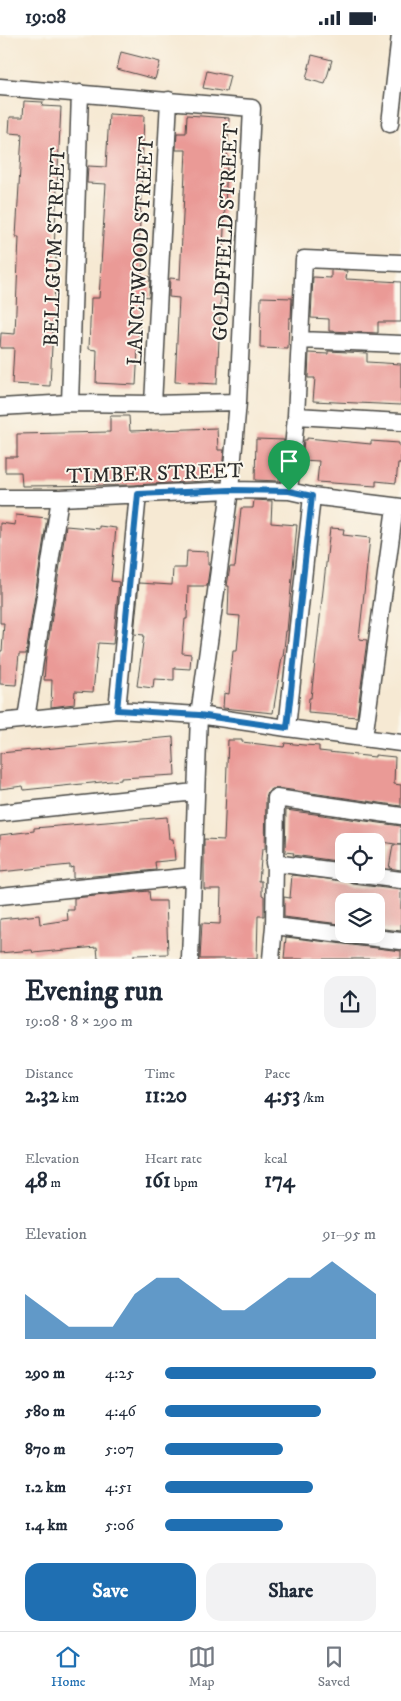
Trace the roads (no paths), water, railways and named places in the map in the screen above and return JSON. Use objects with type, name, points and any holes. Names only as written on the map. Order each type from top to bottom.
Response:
[{"type":"street","points":[[390,124],[400,35]]},
{"type":"street","name":"GOLDFIELD STREET","points":[[0,87],[252,108],[238,402],[230,490],[199,715],[190,959]]},
{"type":"street","name":"BELLGUM STREET","points":[[70,403],[80,93]]},
{"type":"street","name":"LANCEWOOD STREET","points":[[153,405],[169,100]]},
{"type":"street","points":[[289,491],[296,416],[304,259],[401,263]]},
{"type":"street","points":[[300,340],[401,344]]},
{"type":"street","points":[[0,407],[70,403],[153,405],[238,402]]},
{"type":"street","points":[[296,416],[401,422]]},
{"type":"street","name":"TIMBER STREET","points":[[0,498],[60,498],[230,490],[289,491],[312,496],[398,507]]},
{"type":"street","points":[[117,710],[138,494]]},
{"type":"street","points":[[287,728],[312,496]]},
{"type":"street","points":[[26,719],[60,498]]},
{"type":"street","points":[[364,737],[398,507]]},
{"type":"street","points":[[0,722],[117,710],[199,715],[401,743]]},
{"type":"street","points":[[0,813],[195,792]]},
{"type":"street","points":[[271,959],[274,926],[276,798],[401,816]]},
{"type":"street","points":[[274,863],[335,871]]},
{"type":"street","points":[[0,896],[193,876]]},
{"type":"street","points":[[385,878],[401,880]]},
{"type":"street","points":[[274,926],[401,941]]}]
